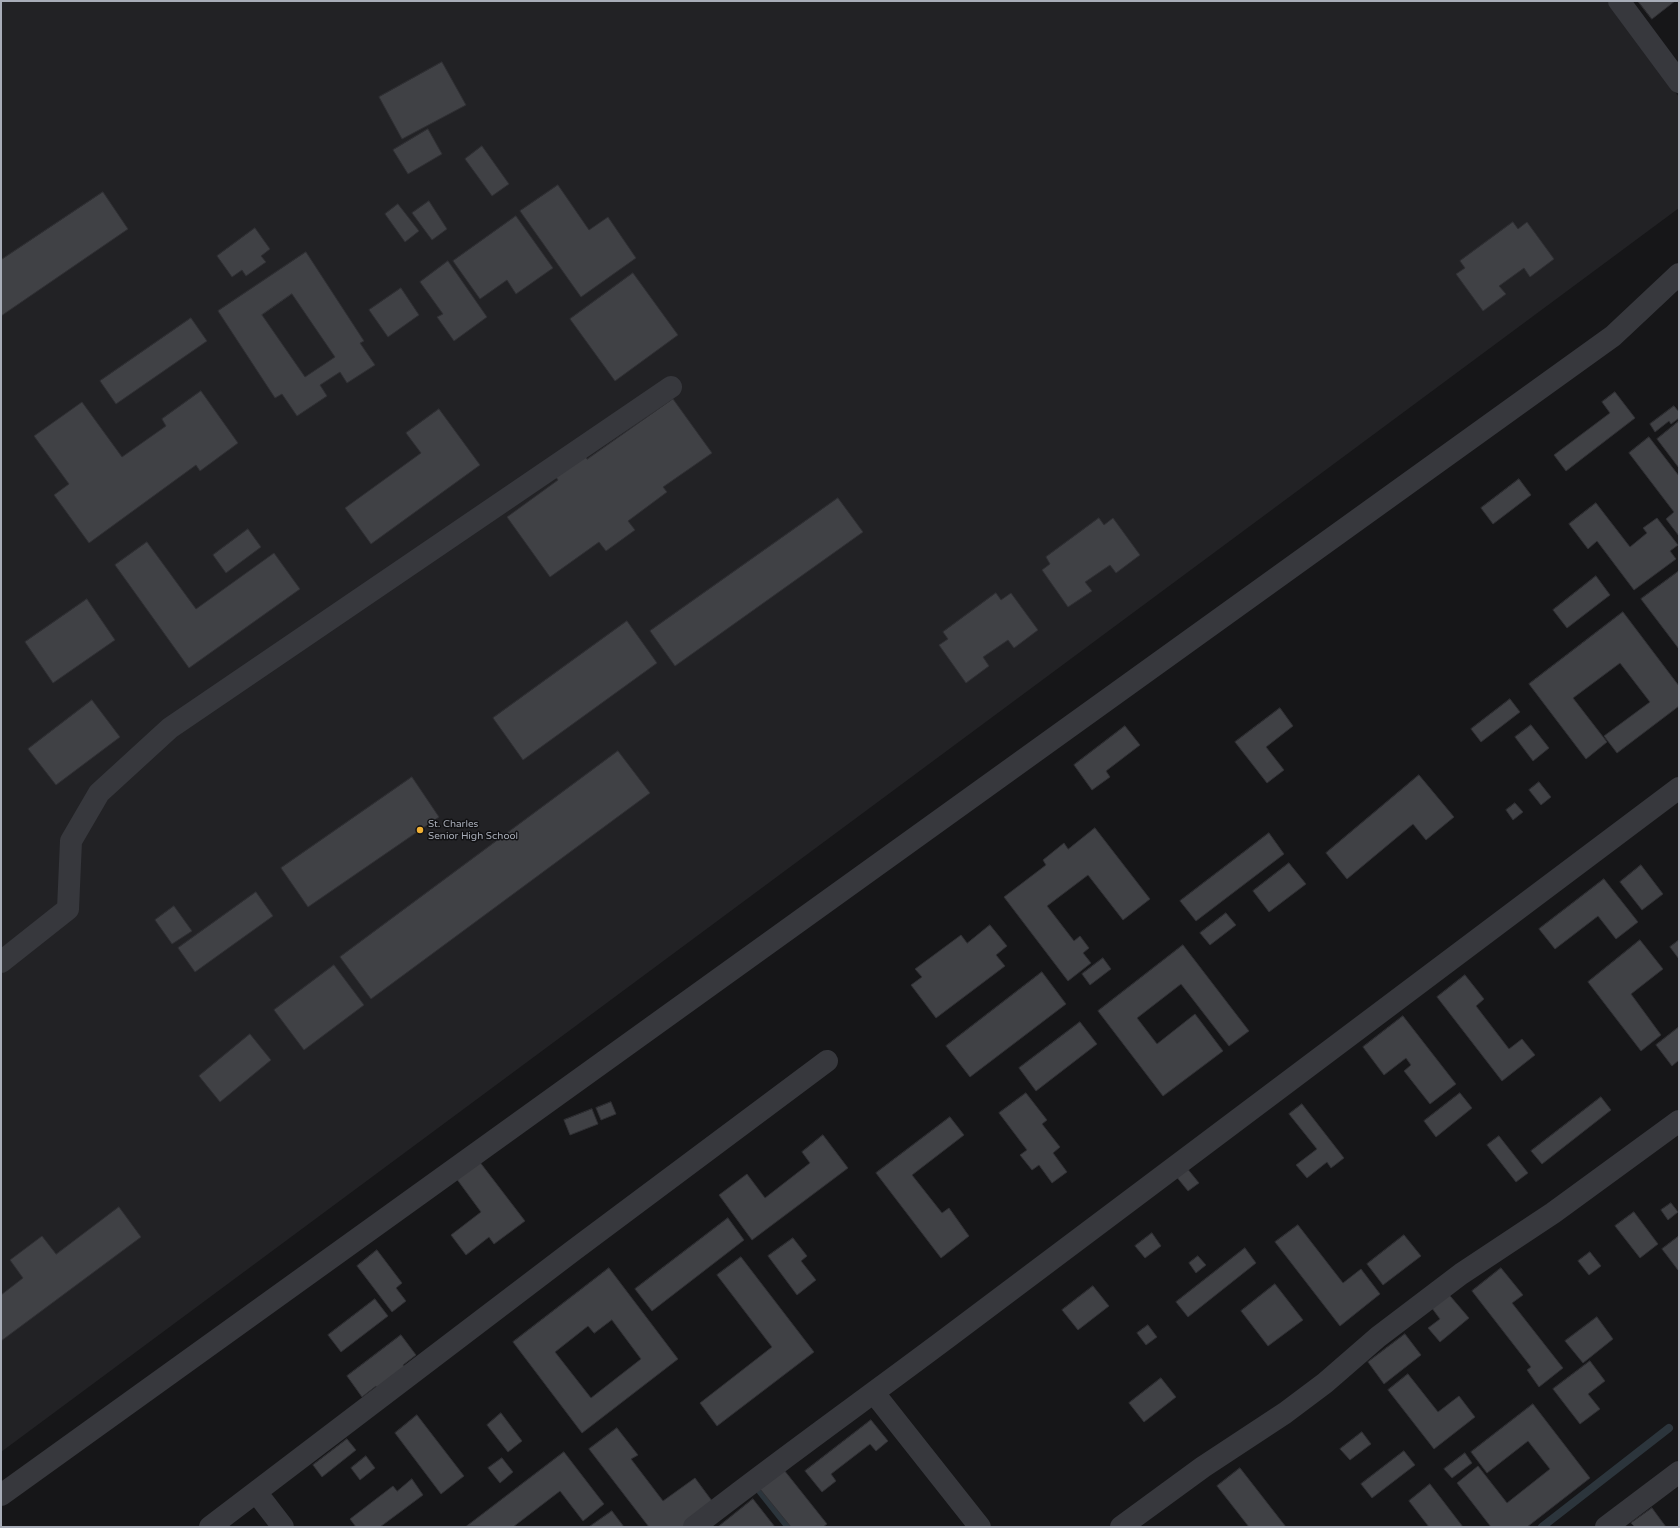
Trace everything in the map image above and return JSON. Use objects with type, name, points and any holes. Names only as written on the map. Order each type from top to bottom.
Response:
[{"type":"street","points":[[1618,1],[1679,82]]},
{"type":"street","points":[[1,1495],[1612,336],[1679,274]]},
{"type":"street","points":[[1,962],[68,909],[71,841],[99,793],[170,728],[671,387]]},
{"type":"street","points":[[694,1527],[749,1484],[874,1393],[1341,1044],[1679,788]]},
{"type":"street","points":[[210,1527],[574,1250],[827,1062]]},
{"type":"street","points":[[1121,1527],[1203,1467],[1286,1413],[1326,1382],[1378,1337],[1461,1274],[1553,1213],[1679,1121]]},
{"type":"street","points":[[874,1393],[980,1527]]},
{"type":"street","points":[[1606,1527],[1679,1472]]},
{"type":"street","points":[[256,1492],[283,1527]]},
{"type":"shaded area","name":"St. Charles Senior High School","points":[[1,1],[1608,1],[1679,97],[1679,208],[1,1452]]},
{"type":"building","points":[[1638,1],[1675,1],[1652,19]]},
{"type":"building","points":[[442,62],[466,105],[402,139],[379,97]]},
{"type":"building","points":[[428,129],[442,154],[408,174],[393,150]]},
{"type":"building","points":[[482,146],[509,184],[492,196],[465,159]]},
{"type":"building","points":[[558,185],[589,230],[608,217],[636,258],[581,297],[520,211]]},
{"type":"building","points":[[103,192],[128,229],[1,316],[1,260]]},
{"type":"building","points":[[429,201],[447,229],[432,240],[412,213]]},
{"type":"building","points":[[398,204],[419,231],[405,242],[385,214]]},
{"type":"building","points":[[516,216],[553,268],[516,294],[507,280],[480,299],[453,261]]},
{"type":"building","points":[[1513,222],[1518,229],[1527,222],[1554,259],[1530,277],[1524,268],[1499,286],[1506,294],[1483,311],[1456,274],[1465,268],[1460,261]]},
{"type":"building","points":[[255,228],[270,249],[261,256],[266,262],[246,276],[242,270],[232,277],[217,256]]},
{"type":"building","points":[[306,252],[364,341],[360,343],[375,365],[347,383],[340,372],[320,385],[327,396],[297,416],[282,394],[275,398],[218,311]],"holes":[[[292,294],[335,357],[305,377],[262,315]]]},
{"type":"building","points":[[448,261],[487,317],[454,341],[437,317],[443,314],[420,282]]},
{"type":"building","points":[[633,273],[678,335],[615,381],[570,319]]},
{"type":"building","points":[[401,288],[419,315],[388,337],[369,310]]},
{"type":"building","points":[[191,318],[207,341],[116,404],[100,381]]},
{"type":"building","points":[[201,391],[238,443],[200,471],[196,465],[89,543],[54,495],[69,484],[34,436],[82,402],[122,457],[166,426],[162,419]]},
{"type":"building","points":[[1615,392],[1635,418],[1566,471],[1554,455],[1610,413],[1602,402]]},
{"type":"building","points":[[673,399],[712,453],[663,487],[667,492],[628,521],[635,530],[606,551],[599,542],[550,577],[507,517],[558,480],[551,470],[580,449],[587,459]]},
{"type":"building","points":[[1674,406],[1679,412],[1679,418],[1671,424],[1669,421],[1655,432],[1650,424]]},
{"type":"building","points":[[439,409],[480,465],[371,544],[345,508],[421,453],[406,433]]},
{"type":"building","points":[[1678,422],[1679,423],[1679,468],[1657,439]]},
{"type":"building","points":[[1649,437],[1679,476],[1679,536],[1666,519],[1674,512],[1629,453]]},
{"type":"building","points":[[1519,479],[1531,495],[1493,524],[1481,508]]},
{"type":"building","points":[[838,498],[863,532],[675,666],[650,631]]},
{"type":"building","points":[[1596,503],[1630,547],[1647,533],[1643,528],[1657,518],[1678,545],[1670,551],[1676,559],[1634,590],[1597,541],[1588,549],[1569,524]]},
{"type":"building","points":[[1099,518],[1104,525],[1113,518],[1140,555],[1116,573],[1110,565],[1085,582],[1092,591],[1068,607],[1042,570],[1050,564],[1046,557]]},
{"type":"building","points":[[248,529],[261,547],[226,573],[213,555]]},
{"type":"building","points":[[147,542],[196,609],[274,553],[300,589],[189,668],[115,565]]},
{"type":"building","points":[[1679,571],[1679,649],[1641,599]]},
{"type":"building","points":[[1596,576],[1610,595],[1567,628],[1553,610]]},
{"type":"building","points":[[996,593],[1001,600],[1011,593],[1038,630],[1014,648],[1008,640],[983,657],[989,666],[966,683],[939,645],[948,639],[943,632]]},
{"type":"building","points":[[87,599],[115,640],[53,683],[25,642]]},
{"type":"building","points":[[1623,612],[1679,686],[1679,706],[1617,753],[1604,736],[1650,702],[1620,663],[1573,698],[1607,742],[1586,759],[1529,684]]},
{"type":"building","points":[[627,621],[657,663],[523,760],[493,718]]},
{"type":"building","points":[[1510,699],[1520,712],[1481,742],[1471,729]]},
{"type":"building","points":[[92,700],[120,737],[56,785],[28,749]]},
{"type":"building","points":[[1280,708],[1293,726],[1266,747],[1284,770],[1267,783],[1235,742]]},
{"type":"building","points":[[1531,725],[1549,748],[1533,761],[1515,737]]},
{"type":"building","points":[[1125,726],[1140,745],[1106,771],[1110,777],[1092,790],[1074,765]]},
{"type":"building","points":[[618,751],[650,793],[371,999],[340,957]]},
{"type":"building","points":[[1419,775],[1454,817],[1426,840],[1413,824],[1347,879],[1326,853]]},
{"type":"building","points":[[412,777],[439,817],[308,907],[281,868]]},
{"type":"building","points":[[1539,782],[1551,797],[1541,805],[1529,790]]},
{"type":"building","points":[[1515,803],[1523,812],[1513,820],[1506,810]]},
{"type":"building","points":[[1095,828],[1150,899],[1123,920],[1088,875],[1047,906],[1074,941],[1080,936],[1089,948],[1083,953],[1091,963],[1068,981],[1004,897],[1046,865],[1043,860],[1064,843],[1068,849]]},
{"type":"building","points":[[1269,833],[1284,854],[1196,921],[1180,901]]},
{"type":"building","points":[[1289,863],[1306,884],[1269,912],[1253,891]]},
{"type":"building","points":[[1641,865],[1663,894],[1642,910],[1620,882]]},
{"type":"building","points":[[1604,879],[1638,922],[1616,939],[1598,916],[1555,949],[1539,929]]},
{"type":"building","points":[[256,892],[273,916],[195,972],[178,948]]},
{"type":"building","points":[[174,906],[192,931],[172,944],[155,920]]},
{"type":"building","points":[[1226,913],[1236,925],[1210,945],[1200,933]]},
{"type":"building","points":[[990,925],[1007,946],[996,955],[1005,966],[936,1018],[911,985],[922,977],[915,969],[961,935],[967,943]]},
{"type":"building","points":[[1640,940],[1663,969],[1631,994],[1661,1035],[1641,1051],[1588,982]]},
{"type":"building","points":[[1679,940],[1679,959],[1670,947]]},
{"type":"building","points":[[1183,945],[1249,1031],[1229,1046],[1181,984],[1137,1018],[1157,1044],[1195,1014],[1223,1051],[1163,1096],[1098,1011]]},
{"type":"building","points":[[1103,958],[1111,969],[1090,985],[1082,974]]},
{"type":"building","points":[[334,965],[364,1005],[304,1050],[274,1010]]},
{"type":"building","points":[[1042,972],[1066,1004],[970,1077],[946,1046]]},
{"type":"building","points":[[1465,975],[1484,999],[1476,1006],[1509,1049],[1522,1039],[1535,1055],[1502,1081],[1437,997]]},
{"type":"building","points":[[1403,1016],[1456,1084],[1430,1104],[1404,1071],[1411,1065],[1406,1058],[1384,1075],[1363,1047]]},
{"type":"building","points":[[1080,1022],[1097,1044],[1036,1091],[1019,1068]]},
{"type":"building","points":[[1679,1027],[1679,1060],[1672,1066],[1656,1045]]},
{"type":"building","points":[[250,1034],[271,1060],[220,1102],[199,1076]]},
{"type":"building","points":[[1026,1093],[1047,1120],[1042,1124],[1060,1147],[1053,1153],[1067,1172],[1052,1183],[1039,1165],[1032,1170],[1020,1155],[1027,1150],[999,1113]]},
{"type":"building","points":[[1460,1093],[1472,1108],[1436,1137],[1424,1121]]},
{"type":"building","points":[[1601,1097],[1611,1110],[1542,1164],[1531,1151]]},
{"type":"building","points":[[611,1102],[616,1114],[601,1120],[596,1108]]},
{"type":"building","points":[[1302,1104],[1344,1158],[1331,1168],[1327,1162],[1307,1178],[1296,1165],[1317,1149],[1289,1114]]},
{"type":"building","points":[[592,1109],[598,1124],[570,1135],[564,1120]]},
{"type":"building","points":[[950,1117],[964,1135],[912,1175],[942,1213],[949,1208],[969,1236],[941,1258],[876,1173]]},
{"type":"building","points":[[823,1135],[848,1168],[752,1240],[719,1195],[747,1174],[765,1198],[810,1163],[802,1152]]},
{"type":"building","points":[[1499,1136],[1528,1173],[1516,1182],[1487,1145]]},
{"type":"building","points":[[479,1161],[525,1221],[494,1244],[489,1237],[466,1255],[451,1235],[481,1212],[456,1178]]},
{"type":"building","points":[[1186,1167],[1199,1183],[1188,1191],[1175,1175]]},
{"type":"building","points":[[1671,1203],[1678,1212],[1668,1220],[1661,1210]]},
{"type":"building","points":[[119,1207],[141,1237],[1,1341],[1,1295],[23,1278],[10,1260],[42,1236],[56,1254]]},
{"type":"building","points":[[1634,1212],[1658,1244],[1640,1258],[1615,1226]]},
{"type":"building","points":[[728,1218],[744,1240],[652,1311],[635,1289]]},
{"type":"building","points":[[1298,1225],[1343,1283],[1361,1269],[1380,1294],[1340,1326],[1275,1242]]},
{"type":"building","points":[[1152,1233],[1161,1246],[1145,1258],[1135,1246]]},
{"type":"building","points":[[1404,1235],[1421,1256],[1383,1285],[1367,1264]]},
{"type":"building","points":[[1679,1236],[1679,1269],[1678,1270],[1662,1249]]},
{"type":"building","points":[[793,1238],[807,1256],[801,1261],[816,1280],[797,1295],[768,1256]]},
{"type":"building","points":[[1245,1248],[1256,1263],[1188,1317],[1176,1302]]},
{"type":"building","points":[[377,1250],[402,1283],[396,1288],[406,1301],[392,1312],[357,1266]]},
{"type":"building","points":[[1590,1252],[1601,1266],[1589,1275],[1578,1261]]},
{"type":"building","points":[[1198,1256],[1206,1265],[1196,1273],[1189,1263]]},
{"type":"building","points":[[741,1257],[814,1352],[717,1426],[700,1403],[772,1347],[717,1275]]},
{"type":"building","points":[[609,1268],[678,1359],[582,1433],[513,1342]],"holes":[[[612,1320],[641,1359],[591,1398],[555,1352],[588,1326],[594,1333]]]},
{"type":"building","points":[[1501,1268],[1523,1295],[1512,1303],[1563,1368],[1539,1387],[1527,1370],[1531,1367],[1472,1291]]},
{"type":"building","points":[[1275,1284],[1303,1320],[1268,1346],[1241,1311]]},
{"type":"building","points":[[1093,1286],[1109,1306],[1078,1330],[1062,1310]]},
{"type":"building","points":[[1445,1290],[1469,1318],[1440,1342],[1428,1328],[1440,1319],[1429,1304]]},
{"type":"building","points":[[375,1299],[388,1316],[341,1352],[328,1335]]},
{"type":"building","points":[[1597,1317],[1613,1339],[1583,1363],[1565,1341]]},
{"type":"building","points":[[1148,1325],[1157,1337],[1146,1345],[1137,1333]]},
{"type":"building","points":[[1405,1334],[1421,1355],[1384,1384],[1368,1362]]},
{"type":"building","points":[[401,1335],[416,1355],[403,1365],[408,1372],[381,1393],[376,1386],[362,1397],[347,1376]]},
{"type":"building","points":[[1590,1361],[1605,1381],[1588,1394],[1600,1409],[1580,1424],[1553,1389]]},
{"type":"building","points":[[1408,1374],[1438,1412],[1459,1396],[1475,1417],[1434,1449],[1388,1390]]},
{"type":"building","points":[[1161,1378],[1176,1397],[1144,1422],[1129,1403]]},
{"type":"building","points":[[1533,1404],[1590,1478],[1527,1527],[1491,1527],[1457,1483],[1478,1466],[1507,1503],[1550,1469],[1528,1441],[1487,1473],[1471,1452]]},
{"type":"building","points":[[501,1413],[522,1441],[508,1452],[487,1425]]},
{"type":"building","points":[[417,1415],[464,1476],[441,1494],[395,1433]]},
{"type":"building","points":[[871,1420],[888,1441],[876,1451],[870,1444],[831,1474],[836,1481],[822,1492],[805,1471]]},
{"type":"building","points":[[617,1428],[638,1455],[631,1459],[663,1501],[695,1478],[715,1505],[686,1527],[649,1527],[589,1449]]},
{"type":"building","points":[[1362,1432],[1371,1444],[1350,1460],[1340,1449]]},
{"type":"building","points":[[347,1439],[356,1450],[322,1477],[313,1465]]},
{"type":"building","points":[[1404,1451],[1415,1465],[1372,1498],[1361,1484]]},
{"type":"building","points":[[564,1452],[604,1504],[583,1521],[560,1491],[513,1527],[467,1526]]},
{"type":"building","points":[[1465,1453],[1472,1463],[1452,1478],[1444,1469]]},
{"type":"building","points":[[366,1456],[375,1468],[360,1480],[351,1468]]},
{"type":"building","points":[[502,1458],[513,1472],[500,1483],[488,1468]]},
{"type":"building","points":[[1240,1468],[1286,1527],[1249,1527],[1217,1486]]},
{"type":"building","points":[[784,1470],[827,1524],[823,1527],[791,1527],[760,1489]]},
{"type":"building","points":[[412,1479],[423,1495],[380,1527],[356,1527],[350,1519],[393,1486],[397,1491]]},
{"type":"building","points":[[1430,1484],[1463,1527],[1429,1527],[1409,1501]]},
{"type":"building","points":[[753,1499],[775,1527],[718,1527]]},
{"type":"building","points":[[1652,1508],[1666,1527],[1635,1527],[1631,1523]]},
{"type":"building","points":[[612,1511],[624,1527],[589,1527]]},
{"type":"waterway","points":[[1542,1527],[1669,1428]]},
{"type":"waterway","points":[[754,1483],[789,1527]]},
{"type":"place","name":"St. Charles Senior High School","points":[[420,830]]}]
